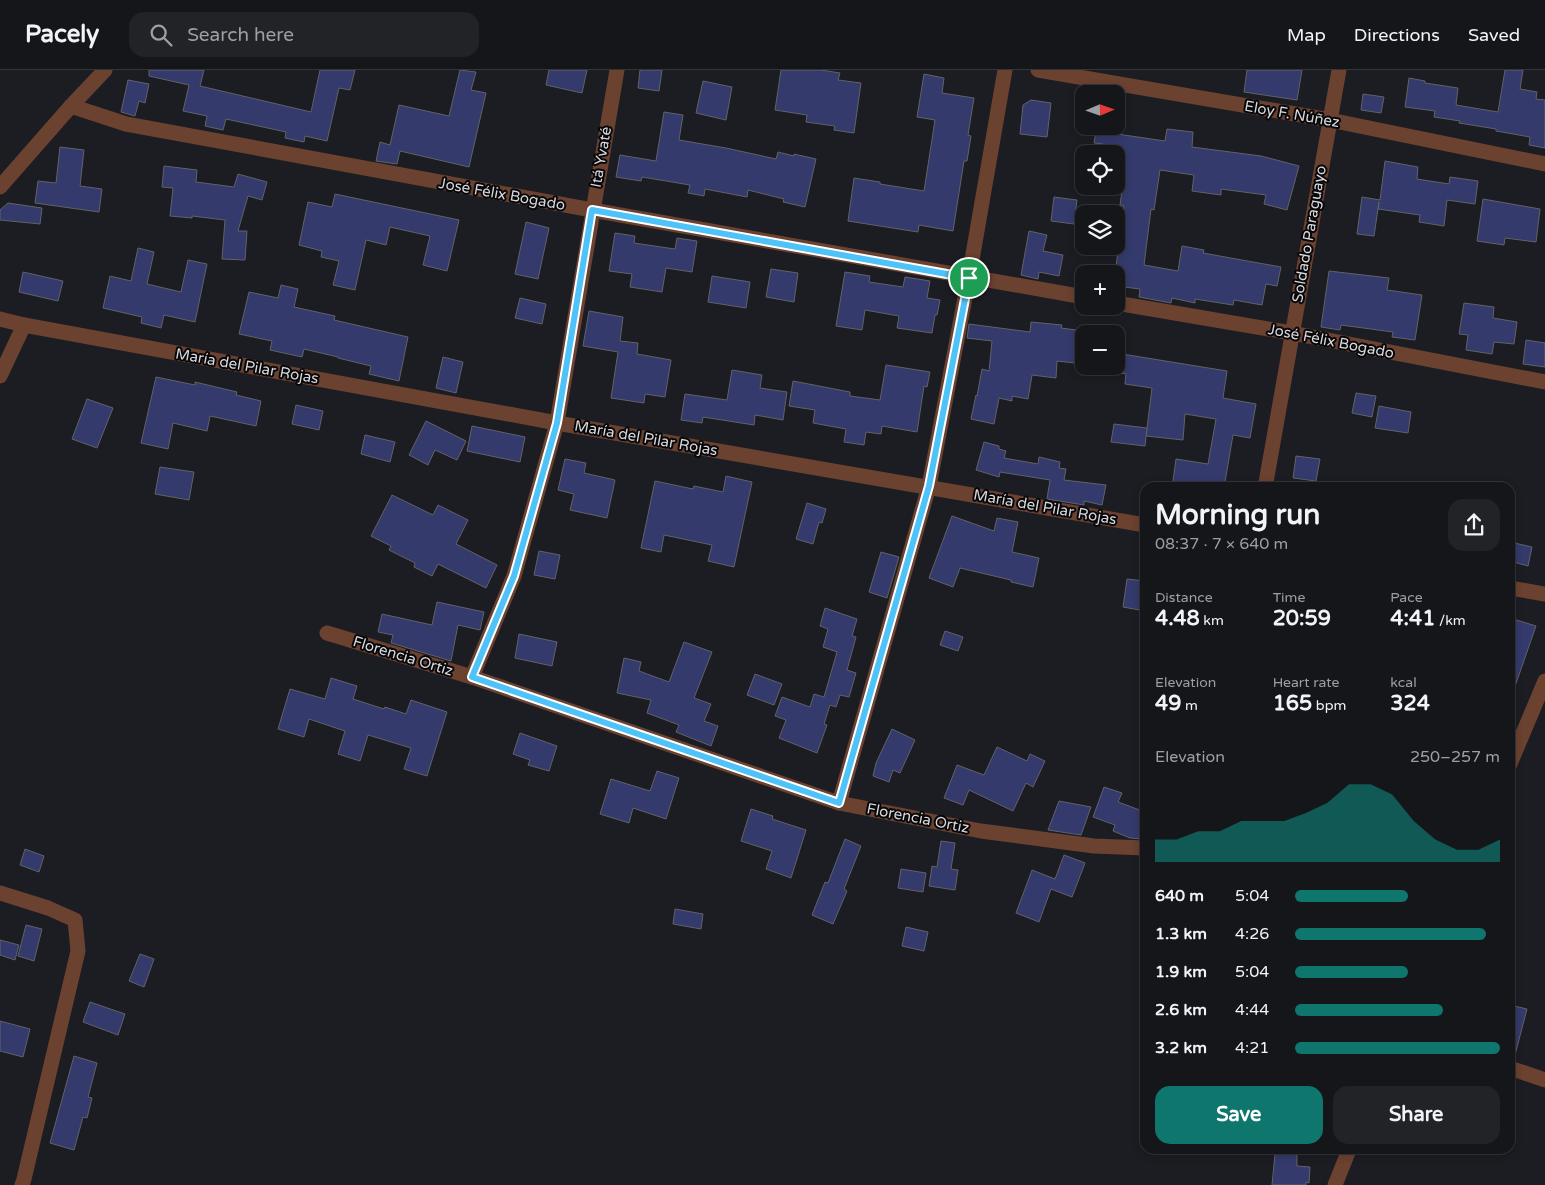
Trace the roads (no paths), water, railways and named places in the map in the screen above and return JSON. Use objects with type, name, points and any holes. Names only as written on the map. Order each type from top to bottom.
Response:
[{"type":"street","points":[[0,187],[105,70]]},
{"type":"street","name":"Itá Yvaté","points":[[472,677],[514,576],[557,423],[617,70]]},
{"type":"street","points":[[839,803],[929,486],[969,278],[1005,70]]},
{"type":"street","name":"Eloy F. Núñez","points":[[1038,70],[1330,120],[1545,164]]},
{"type":"street","name":"Soldado Paraguayo","points":[[1266,482],[1340,70]]},
{"type":"street","name":"José Félix Bogado","points":[[71,106],[126,124],[592,210],[1075,296]]},
{"type":"street","name":"José Félix Bogado","points":[[1125,305],[1292,333],[1545,382]]},
{"type":"street","name":"María del Pilar Rojas","points":[[0,319],[557,423],[1140,524]]},
{"type":"street","points":[[0,376],[24,324]]},
{"type":"street","points":[[1515,589],[1545,594]]},
{"type":"street","name":"Florencia Ortiz","points":[[327,633],[472,677],[839,803],[981,831],[1094,846],[1140,848]]},
{"type":"street","points":[[1515,752],[1545,681]]},
{"type":"street","points":[[0,893],[48,908],[75,920],[78,951],[22,1185]]},
{"type":"street","points":[[1515,1070],[1545,1080]]},
{"type":"street","points":[[1335,1185],[1347,1154]]}]
